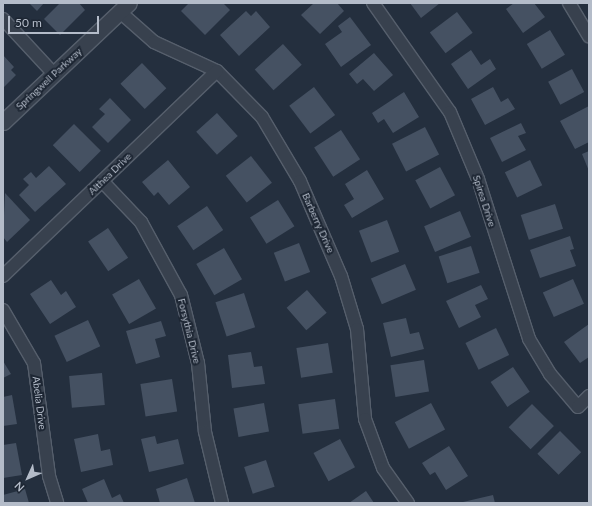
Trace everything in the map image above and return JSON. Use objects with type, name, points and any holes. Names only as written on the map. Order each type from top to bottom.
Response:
[{"type":"street","name":"Spirea Drive","points":[[373,3],[450,112],[478,179],[529,339],[550,374],[578,406],[589,396]]},
{"type":"street","points":[[569,3],[589,36]]},
{"type":"street","name":"Barberry Drive","points":[[124,7],[154,42],[217,71],[262,117],[300,181],[341,276],[357,329],[365,419],[383,468],[408,503]]},
{"type":"street","name":"Springwell Parkway","points":[[3,122],[124,7]]},
{"type":"street","points":[[3,19],[54,74]]},
{"type":"street","name":"Althea Drive","points":[[3,276],[217,71]]},
{"type":"street","name":"Forsythia Drive","points":[[102,181],[141,222],[181,295],[198,363],[205,432],[222,503]]},
{"type":"street","name":"Abelia Drive","points":[[3,310],[34,363],[48,476],[57,503]]},
{"type":"building","points":[[29,3],[44,3],[37,11]]},
{"type":"building","points":[[60,3],[79,3],[85,10],[60,35],[44,19]]},
{"type":"building","points":[[189,3],[223,3],[230,10],[205,35],[181,11]]},
{"type":"building","points":[[314,3],[337,3],[344,11],[320,34],[301,15]]},
{"type":"building","points":[[410,3],[440,3],[421,18]]},
{"type":"building","points":[[514,3],[534,3],[545,17],[523,33],[506,9]]},
{"type":"building","points":[[246,11],[251,16],[256,11],[270,27],[239,56],[220,35]]},
{"type":"building","points":[[457,12],[473,33],[445,53],[430,32]]},
{"type":"building","points":[[350,17],[371,45],[341,67],[325,44],[342,32],[338,26]]},
{"type":"building","points":[[550,30],[565,55],[542,69],[527,44]]},
{"type":"building","points":[[283,44],[302,65],[273,90],[255,69]]},
{"type":"building","points":[[471,50],[481,65],[490,59],[496,69],[468,89],[451,64]]},
{"type":"building","points":[[374,53],[393,75],[374,91],[363,79],[357,84],[349,74]]},
{"type":"building","points":[[3,55],[14,67],[11,70],[16,75],[3,88]]},
{"type":"building","points":[[142,63],[166,88],[145,109],[120,84]]},
{"type":"building","points":[[572,69],[584,92],[560,105],[548,82]]},
{"type":"building","points":[[314,87],[335,115],[310,134],[289,106]]},
{"type":"building","points":[[493,87],[501,102],[508,98],[515,109],[485,125],[471,99]]},
{"type":"building","points":[[404,92],[419,117],[393,133],[384,119],[378,123],[372,113]]},
{"type":"building","points":[[110,98],[131,120],[108,143],[92,127],[105,114],[99,109]]},
{"type":"building","points":[[589,106],[589,142],[575,149],[560,121]]},
{"type":"building","points":[[217,113],[238,136],[217,155],[196,132]]},
{"type":"building","points":[[521,123],[526,133],[518,136],[526,150],[502,162],[490,138]]},
{"type":"building","points":[[74,124],[101,151],[80,172],[53,145]]},
{"type":"building","points":[[425,127],[439,155],[406,171],[392,144]]},
{"type":"building","points":[[341,130],[360,159],[333,177],[314,147]]},
{"type":"building","points":[[589,151],[589,171],[582,154]]},
{"type":"building","points":[[251,156],[272,183],[247,202],[226,176]]},
{"type":"building","points":[[168,160],[190,187],[169,205],[158,192],[154,196],[142,182]]},
{"type":"building","points":[[530,160],[542,185],[517,197],[505,172]]},
{"type":"building","points":[[49,166],[66,184],[35,212],[19,195],[29,185],[23,179],[31,172],[36,178]]},
{"type":"building","points":[[440,167],[455,195],[430,208],[415,180]]},
{"type":"building","points":[[367,170],[384,199],[352,218],[344,205],[354,199],[345,184]]},
{"type":"building","points":[[5,193],[30,220],[7,242],[3,237]]},
{"type":"building","points":[[278,200],[294,226],[266,244],[250,217]]},
{"type":"building","points":[[555,204],[563,229],[529,240],[521,215]]},
{"type":"building","points":[[207,206],[223,230],[193,250],[177,226]]},
{"type":"building","points":[[460,211],[471,237],[435,252],[424,226]]},
{"type":"building","points":[[387,220],[399,252],[371,262],[359,231]]},
{"type":"building","points":[[108,228],[128,258],[108,271],[88,241]]},
{"type":"building","points":[[570,236],[574,249],[570,250],[576,266],[540,278],[530,250]]},
{"type":"building","points":[[299,243],[310,272],[285,282],[274,253]]},
{"type":"building","points":[[471,246],[480,273],[447,283],[439,257]]},
{"type":"building","points":[[224,248],[242,279],[214,295],[196,264]]},
{"type":"building","points":[[405,264],[416,290],[382,304],[371,278]]},
{"type":"building","points":[[139,279],[156,308],[129,324],[112,294]]},
{"type":"building","points":[[573,279],[584,304],[554,317],[543,292]]},
{"type":"building","points":[[51,280],[61,295],[66,291],[76,307],[50,324],[30,294]]},
{"type":"building","points":[[481,285],[488,299],[475,305],[481,317],[459,328],[446,301]]},
{"type":"building","points":[[307,290],[327,313],[306,330],[287,308]]},
{"type":"building","points":[[244,293],[255,327],[227,337],[215,302]]},
{"type":"building","points":[[406,318],[410,334],[419,332],[424,349],[391,357],[383,323]]},
{"type":"building","points":[[88,320],[100,346],[67,362],[54,336]]},
{"type":"building","points":[[161,321],[166,336],[155,339],[160,357],[136,364],[126,331]]},
{"type":"building","points":[[589,324],[589,357],[580,363],[564,342]]},
{"type":"building","points":[[496,328],[509,355],[479,370],[465,343]]},
{"type":"building","points":[[328,343],[333,373],[301,378],[296,348]]},
{"type":"building","points":[[251,352],[254,367],[262,366],[265,384],[232,388],[228,355]]},
{"type":"building","points":[[424,360],[429,392],[395,397],[390,365]]},
{"type":"building","points":[[3,361],[11,374],[3,378]]},
{"type":"building","points":[[513,367],[530,392],[507,407],[491,382]]},
{"type":"building","points":[[102,373],[105,405],[72,408],[69,376]]},
{"type":"building","points":[[172,379],[177,412],[146,417],[140,384]]},
{"type":"building","points":[[12,395],[17,424],[3,426],[3,397]]},
{"type":"building","points":[[335,399],[339,429],[303,434],[298,404]]},
{"type":"building","points":[[264,403],[269,432],[239,437],[233,408]]},
{"type":"building","points":[[431,403],[445,429],[409,449],[395,422]]},
{"type":"building","points":[[532,404],[554,426],[531,449],[509,427]]},
{"type":"building","points":[[560,431],[581,452],[559,475],[537,454]]},
{"type":"building","points":[[98,434],[101,451],[110,449],[113,465],[81,472],[74,439]]},
{"type":"building","points":[[155,436],[157,444],[178,439],[184,464],[149,472],[141,439]]},
{"type":"building","points":[[340,439],[355,467],[329,481],[314,453]]},
{"type":"building","points":[[16,443],[22,475],[3,478],[3,445]]},
{"type":"building","points":[[449,446],[468,476],[446,490],[435,472],[430,475],[422,463]]},
{"type":"building","points":[[266,460],[275,487],[253,494],[244,467]]},
{"type":"building","points":[[187,478],[195,503],[160,503],[156,489]]},
{"type":"building","points":[[104,479],[112,498],[120,494],[124,503],[88,503],[82,489]]},
{"type":"building","points":[[25,489],[29,503],[3,503],[3,495]]},
{"type":"building","points":[[366,491],[374,503],[349,503]]},
{"type":"building","points":[[493,495],[495,503],[463,503],[463,502]]}]
